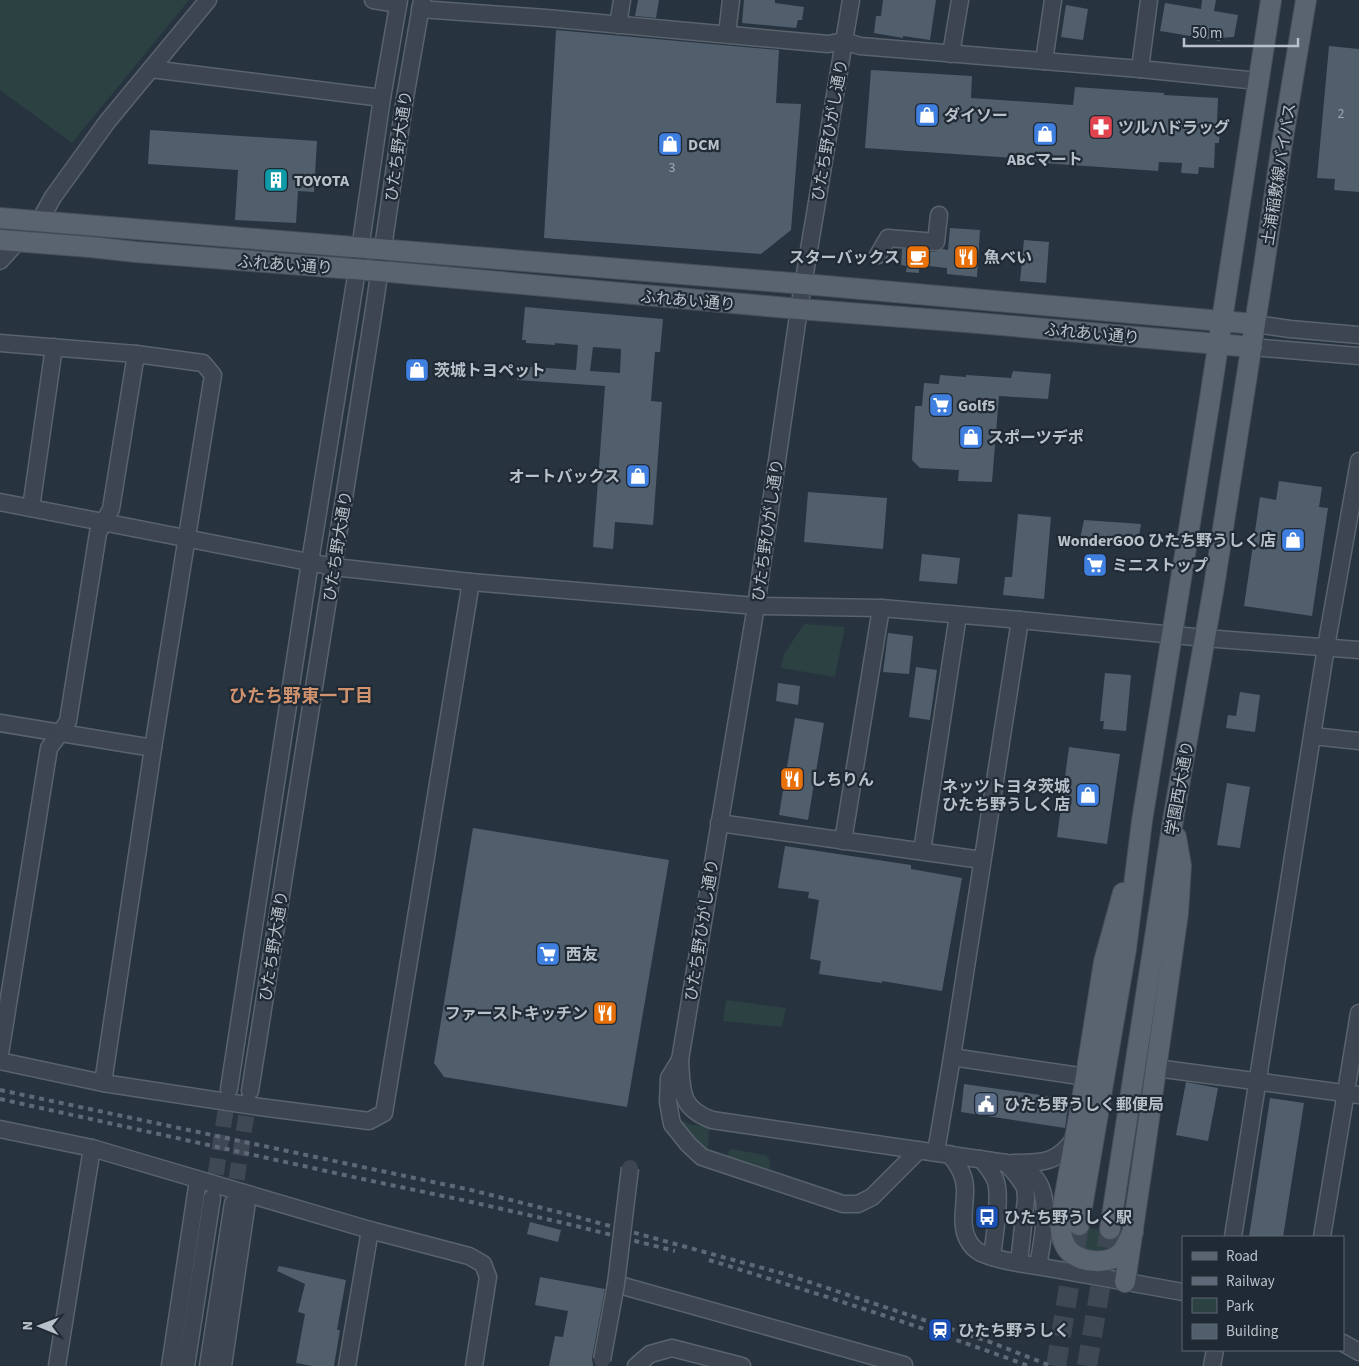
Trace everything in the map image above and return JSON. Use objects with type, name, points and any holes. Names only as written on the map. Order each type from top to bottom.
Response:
[{"type":"main road","name":"土浦稲敷線バイパス","points":[[1218,344],[1271,0]]},
{"type":"main road","name":"土浦稲敷線バイパス","points":[[1252,347],[1282,144],[1306,0]]},
{"type":"main road","points":[[0,218],[39,222]]},
{"type":"main road","name":"ふれあい通り","points":[[39,222],[804,284],[1255,324]]},
{"type":"main road","name":"ふれあい通り","points":[[9,241],[799,310],[966,322],[1252,347]]},
{"type":"main road","name":"学園西大通り","points":[[1079,1224],[1126,949],[1142,821],[1218,344]]},
{"type":"main road","name":"学園西大通り","points":[[1110,1229],[1173,820],[1205,638],[1252,347]]},
{"type":"main road","points":[[1125,1282],[1178,913],[1181,866],[1173,820]]},
{"type":"main road","points":[[1133,1232],[1122,1252],[1111,1259],[1098,1261],[1085,1259],[1070,1251],[1062,1239],[1060,1223],[1104,962],[1142,821]]},
{"type":"street","points":[[39,222],[54,197],[107,122],[208,0]]},
{"type":"street","points":[[372,0],[399,2]]},
{"type":"street","points":[[618,26],[622,0]]},
{"type":"street","points":[[726,34],[731,0]]},
{"type":"street","name":"ひたち野ひがし通り","points":[[680,1060],[756,606],[799,310],[850,0]]},
{"type":"street","points":[[952,54],[960,0]]},
{"type":"street","points":[[1044,61],[1053,0]]},
{"type":"street","points":[[1140,69],[1150,0]]},
{"type":"street","name":"ひたち野大通り","points":[[229,1089],[357,270],[382,98],[399,2]]},
{"type":"street","points":[[421,5],[618,26],[828,44],[844,41],[860,46],[1140,69],[1258,81]]},
{"type":"street","name":"ひたち野大通り","points":[[250,1092],[421,5]]},
{"type":"street","points":[[151,69],[382,98]]},
{"type":"street","points":[[878,255],[888,238],[936,242],[939,215]]},
{"type":"street","points":[[0,261],[9,241]]},
{"type":"street","name":"ふれあい通り","points":[[1255,324],[1359,335]]},
{"type":"street","points":[[0,343],[136,354],[203,364],[213,375],[153,748],[103,1083]]},
{"type":"street","points":[[31,508],[54,347]]},
{"type":"street","name":"ふれあい通り","points":[[1252,347],[1359,356]]},
{"type":"street","points":[[0,1054],[49,748],[68,721],[98,532],[111,509],[136,354]]},
{"type":"street","points":[[1234,1236],[1326,647],[1359,461]]},
{"type":"street","points":[[0,502],[334,567],[471,582],[756,606],[881,608],[1205,638],[1359,650]]},
{"type":"street","points":[[0,1061],[103,1083],[260,1107],[369,1121],[384,1113],[471,582]]},
{"type":"street","points":[[843,841],[881,608]]},
{"type":"street","points":[[922,851],[958,615]]},
{"type":"street","points":[[943,1153],[952,1057],[1020,620]]},
{"type":"street","points":[[0,723],[153,748]]},
{"type":"street","points":[[1313,736],[1359,741]]},
{"type":"street","points":[[719,822],[982,860]]},
{"type":"street","points":[[1322,1236],[1353,1094],[1359,1013]]},
{"type":"street","points":[[952,1057],[1086,1077]]},
{"type":"street","points":[[680,1060],[669,1078],[668,1102],[672,1124],[688,1144],[702,1157],[844,1204],[858,1204],[872,1197],[919,1150]]},
{"type":"street","points":[[680,1060],[682,1089],[685,1100],[692,1110],[712,1120],[1006,1162],[1030,1163],[1047,1161],[1060,1155],[1068,1148],[1075,1137]]},
{"type":"street","points":[[1156,1068],[1353,1094]]},
{"type":"street","points":[[0,1129],[92,1148],[370,1230],[469,1256],[483,1264],[488,1277],[474,1366]]},
{"type":"street","points":[[57,1366],[92,1148]]},
{"type":"street","points":[[943,1153],[958,1164],[964,1180],[966,1190],[964,1226],[968,1240],[975,1249],[992,1257],[1019,1263],[1182,1292]]},
{"type":"street","points":[[981,1159],[990,1170],[996,1183],[996,1217],[992,1257]]},
{"type":"street","points":[[1006,1162],[1025,1187],[1026,1199],[1019,1263]]},
{"type":"street","points":[[1006,1162],[1026,1170],[1036,1178],[1044,1195],[1045,1208],[1038,1266]]},
{"type":"street","points":[[602,1360],[616,1284],[630,1168]]},
{"type":"street","points":[[170,1366],[198,1180]]},
{"type":"street","points":[[222,1366],[248,1195]]},
{"type":"street","points":[[186,1366],[212,1198]]},
{"type":"street","points":[[208,1366],[233,1203]]},
{"type":"street","points":[[347,1366],[370,1230]]},
{"type":"street","points":[[616,1284],[904,1365]]},
{"type":"street","points":[[1344,1344],[1359,1352]]},
{"type":"street","points":[[636,1366],[650,1354],[672,1348],[742,1366]]},
{"type":"street","points":[[1212,1366],[1215,1351]]},
{"type":"green space","points":[[0,0],[189,0],[72,143],[0,90]]},
{"type":"green space","points":[[804,624],[845,627],[835,677],[781,668],[784,654]]},
{"type":"green space","points":[[726,1000],[786,1008],[782,1027],[723,1021]]},
{"type":"green space","points":[[683,1120],[688,1124],[709,1127],[708,1150],[701,1148],[682,1123]]},
{"type":"green space","points":[[731,1149],[765,1155],[770,1161],[769,1169],[764,1171],[726,1158]]},
{"type":"green space","points":[[1067,1225],[1124,1233],[1107,1249],[1093,1252],[1080,1246],[1073,1238]]},
{"type":"building","points":[[638,0],[659,0],[656,18],[635,16]]},
{"type":"building","points":[[744,0],[775,0],[775,3],[804,7],[802,20],[798,20],[796,28],[742,23]]},
{"type":"building","points":[[883,0],[936,0],[930,40],[874,33],[876,16],[881,16]]},
{"type":"building","points":[[1202,0],[1216,0],[1214,11],[1238,15],[1234,37],[1220,38],[1220,41],[1160,31],[1165,3],[1201,9]]},
{"type":"building","points":[[1066,5],[1088,9],[1083,40],[1061,37]]},
{"type":"building","points":[[556,30],[779,50],[776,103],[801,104],[791,230],[761,254],[544,238]]},
{"type":"building","points":[[1329,46],[1359,49],[1359,192],[1334,190],[1335,179],[1317,178]]},
{"type":"building","points":[[871,70],[972,76],[971,98],[1073,105],[1075,87],[1218,98],[1217,123],[1220,123],[1219,143],[1215,143],[1214,168],[1199,167],[1198,174],[1181,173],[1182,163],[1159,162],[1158,171],[1028,162],[1028,159],[865,148]]},
{"type":"building","name":"TOYOTA","points":[[150,130],[317,141],[314,192],[298,191],[296,223],[235,220],[238,170],[148,164]]},
{"type":"building","points":[[950,228],[980,230],[977,277],[947,274],[947,268],[919,265],[919,273],[906,272],[907,266],[901,265],[902,249],[935,252],[942,249],[948,250]]},
{"type":"building","points":[[1024,240],[1049,242],[1046,283],[1020,281]]},
{"type":"building","points":[[525,307],[663,319],[660,352],[655,352],[651,401],[662,402],[653,525],[615,522],[613,549],[593,547],[605,386],[517,380],[518,366],[576,370],[578,345],[526,343],[526,340],[522,340]],"holes":[[[593,347],[621,349],[620,373],[590,371]]]},
{"type":"building","points":[[1013,371],[1051,374],[1048,399],[999,396],[992,482],[958,481],[959,470],[920,468],[912,460],[915,406],[922,406],[924,383],[939,384],[940,375],[1011,378]]},
{"type":"building","points":[[1279,481],[1322,487],[1319,507],[1328,508],[1312,616],[1244,606],[1260,497],[1276,500]]},
{"type":"building","points":[[808,492],[887,498],[883,549],[804,542]]},
{"type":"building","points":[[1018,514],[1051,517],[1044,599],[1003,595],[1005,577],[1012,577]]},
{"type":"building","points":[[1084,520],[1141,524],[1137,547],[1080,539]]},
{"type":"building","points":[[922,554],[960,558],[957,584],[919,581]]},
{"type":"building","points":[[888,633],[913,636],[909,674],[883,672]]},
{"type":"building","points":[[916,667],[937,670],[930,720],[909,717]]},
{"type":"building","points":[[1105,673],[1131,675],[1126,731],[1103,729],[1104,721],[1100,721]]},
{"type":"building","points":[[778,683],[800,686],[798,705],[776,701]]},
{"type":"building","points":[[1240,692],[1260,695],[1255,732],[1226,728],[1228,715],[1236,716]]},
{"type":"building","points":[[795,718],[824,723],[808,820],[779,815]]},
{"type":"building","name":"ネッツトヨタ茨城 ひたち野うしく店","points":[[1069,747],[1120,754],[1107,844],[1057,837]]},
{"type":"building","points":[[1227,783],[1250,787],[1240,848],[1217,845]]},
{"type":"building","points":[[473,828],[669,860],[627,1107],[444,1077],[434,1063]]},
{"type":"building","points":[[785,846],[911,865],[911,869],[962,878],[942,991],[882,981],[882,983],[819,974],[821,961],[810,959],[819,900],[808,898],[809,892],[778,888]]},
{"type":"building","points":[[1186,1082],[1218,1088],[1208,1141],[1176,1135]]},
{"type":"building","points":[[964,1084],[1069,1099],[1065,1128],[961,1112]]},
{"type":"building","points":[[1270,1098],[1304,1103],[1283,1236],[1249,1236]]},
{"type":"building","points":[[530,1222],[561,1230],[558,1242],[527,1234]]},
{"type":"building","points":[[279,1266],[346,1280],[337,1330],[340,1330],[334,1366],[312,1366],[296,1363],[305,1314],[298,1312],[305,1284],[277,1271]]},
{"type":"building","points":[[540,1277],[605,1289],[592,1358],[593,1366],[549,1366],[555,1336],[563,1337],[568,1311],[535,1305]]},
{"type":"tunnel","points":[[212,1198],[229,1089]]},
{"type":"tunnel","points":[[233,1203],[250,1091]]},
{"type":"tunnel","points":[[1056,1366],[1079,1225]]},
{"type":"tunnel","points":[[1087,1366],[1110,1229]]},
{"type":"railway","points":[[0,1090],[471,1190],[570,1215],[788,1275],[990,1342],[1051,1366]]},
{"type":"railway","points":[[0,1099],[467,1201],[675,1251]]},
{"type":"railway","points":[[709,1260],[869,1311],[1029,1366]]},
{"type":"place","name":"ダイソー","points":[[927,115]]},
{"type":"place","name":"ツルハドラッグ","points":[[1101,127]]},
{"type":"place","name":"ABCマート","points":[[1045,134]]},
{"type":"place","name":"DCM","points":[[670,144]]},
{"type":"place","name":"TOYOTA","points":[[276,180]]},
{"type":"place","name":"スターバックス","points":[[918,257]]},
{"type":"place","name":"魚べい","points":[[966,257]]},
{"type":"place","name":"茨城トヨペット","points":[[417,370]]},
{"type":"place","name":"Golf5","points":[[941,405]]},
{"type":"place","name":"スポーツデポ","points":[[971,437]]},
{"type":"place","name":"オートバックス","points":[[638,476]]},
{"type":"place","name":"WonderGOO ひたち野うしく店","points":[[1293,540]]},
{"type":"place","name":"ミニストップ","points":[[1095,565]]},
{"type":"place","name":"しちりん","points":[[792,779]]},
{"type":"place","name":"ネッツトヨタ茨城 ひたち野うしく店","points":[[1088,795]]},
{"type":"place","name":"西友","points":[[548,954]]},
{"type":"place","name":"ファーストキッチン","points":[[605,1013]]},
{"type":"place","name":"ひたち野うしく郵便局","points":[[986,1104]]},
{"type":"place","name":"ひたち野うしく駅","points":[[987,1217]]},
{"type":"place","name":"ひたち野うしく","points":[[940,1330]]},
{"type":"district","name":"ひたち野東一丁目","points":[[301,696]]}]
